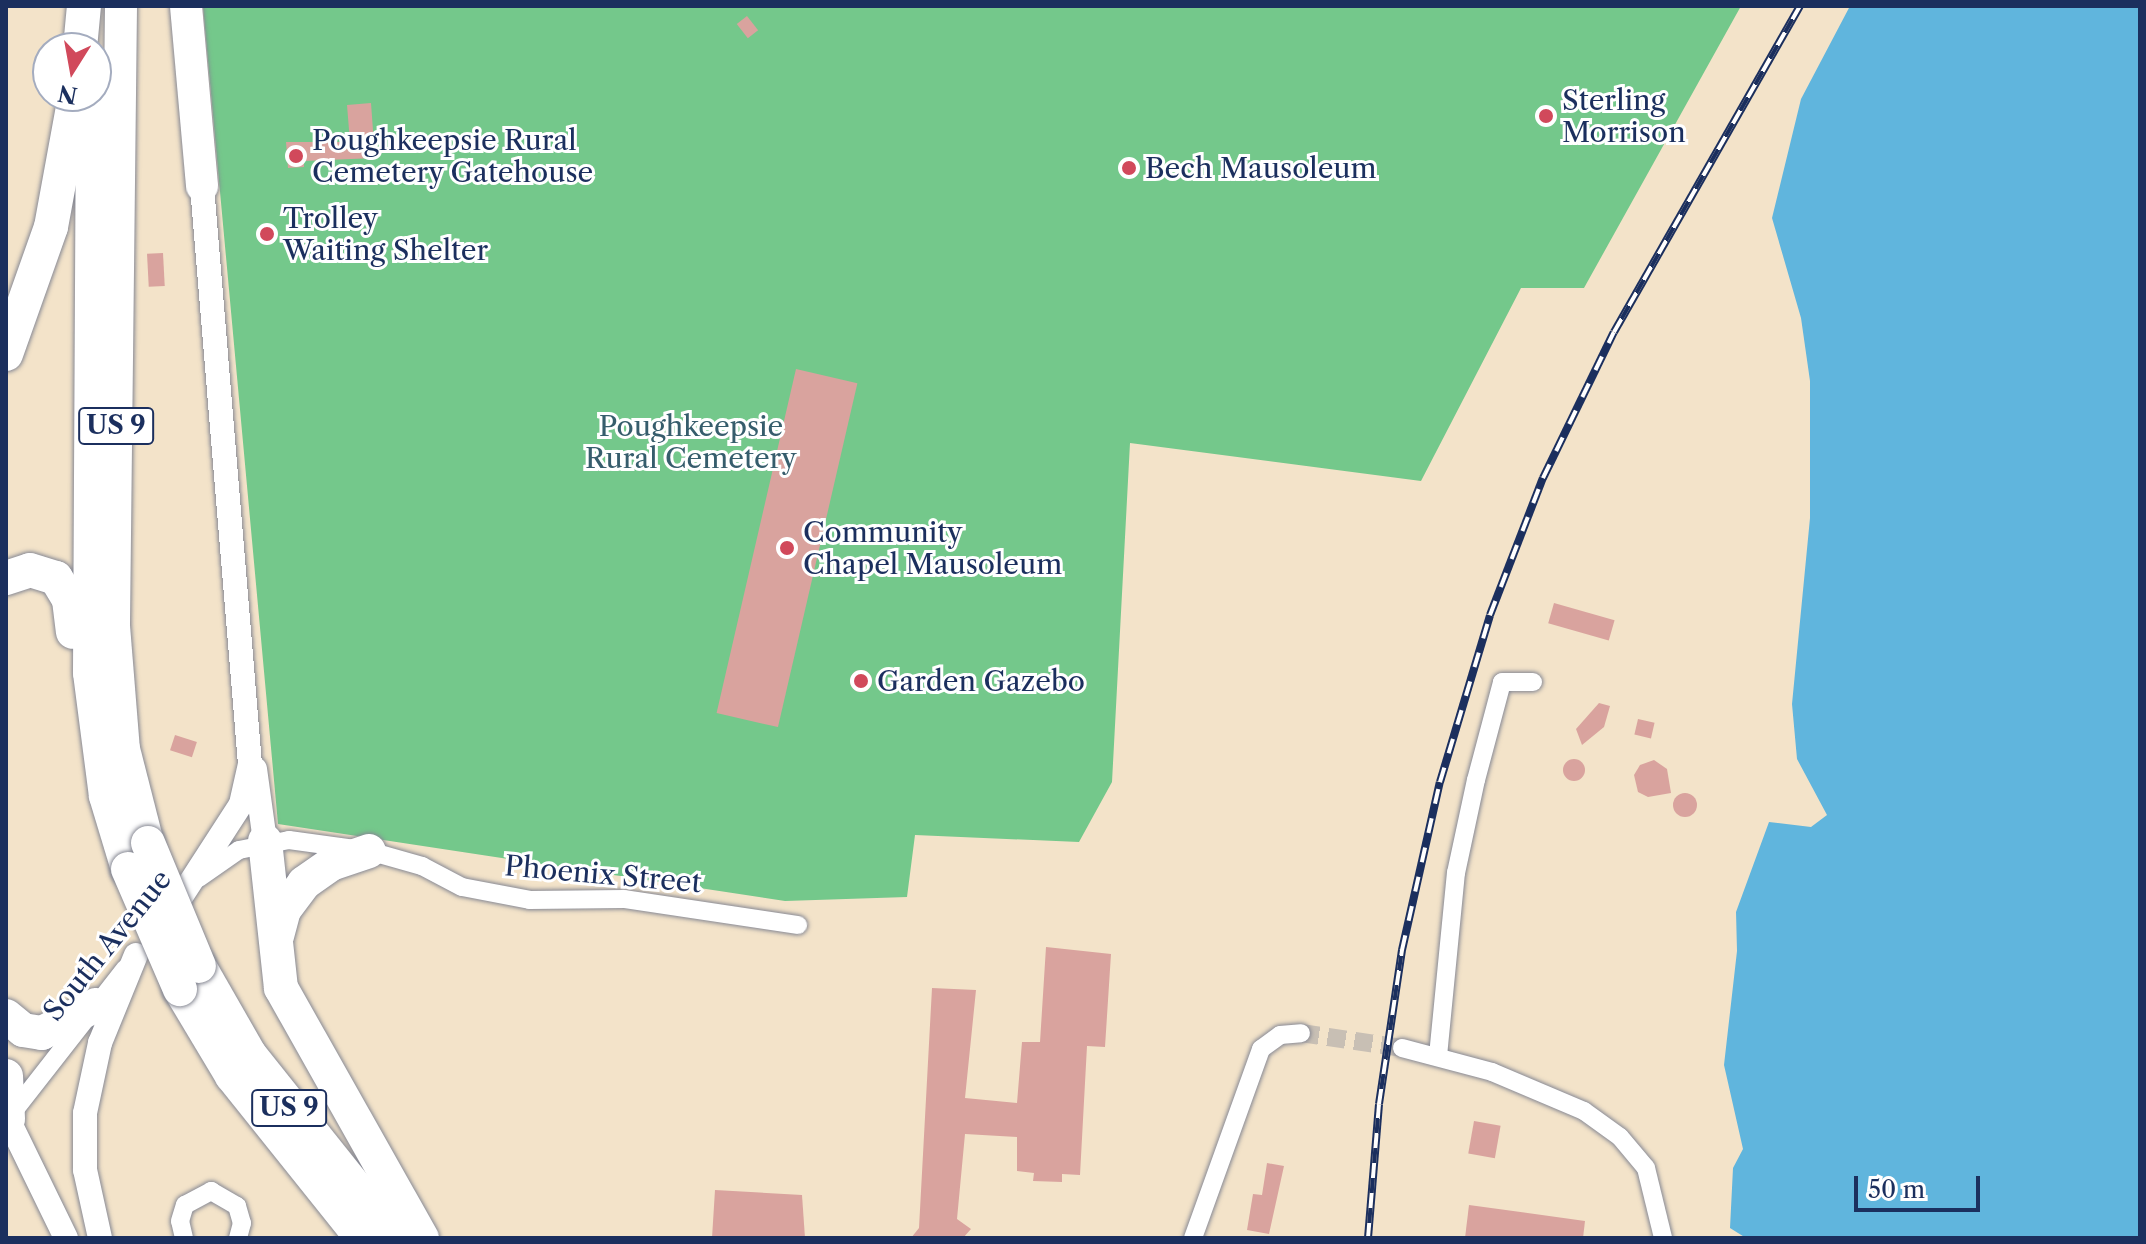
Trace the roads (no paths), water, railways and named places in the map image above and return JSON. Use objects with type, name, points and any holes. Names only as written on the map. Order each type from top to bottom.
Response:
[{"type":"highway","points":[[82,32],[84,6]]},
{"type":"highway","points":[[94,6],[94,32]]},
{"type":"highway","name":"US 9","points":[[121,6],[115,658],[138,856]]},
{"type":"highway","points":[[186,6],[202,186]]},
{"type":"highway","points":[[6,354],[51,227],[72,112]]},
{"type":"highway","name":"US 9","points":[[93,112],[88,642],[106,796],[138,856],[232,1076],[362,1238]]},
{"type":"highway","points":[[6,578],[39,571],[56,578],[66,591],[85,735],[106,796]]},
{"type":"highway","points":[[265,841],[274,952],[286,999],[422,1238]]},
{"type":"highway","points":[[274,952],[284,910],[304,883],[331,864],[369,851]]},
{"type":"highway","name":"US 9","points":[[189,978],[396,1238]]},
{"type":"highway","points":[[6,1016],[23,1030],[42,1033],[96,1005]]},
{"type":"highway","points":[[6,1076],[7,1120]]},
{"type":"street","points":[[202,186],[250,746],[265,841]]},
{"type":"street","points":[[1438,1056],[1456,873],[1476,780],[1502,682],[1533,682]]},
{"type":"street","points":[[179,900],[241,804],[250,746]]},
{"type":"street","name":"Phoenix Street","points":[[265,841],[369,851],[422,866],[462,887],[530,900],[591,898],[798,925]]},
{"type":"street","name":"South Avenue","points":[[7,1120],[179,900],[223,858],[265,841]]},
{"type":"street","points":[[100,1238],[85,1170],[85,1113],[100,1043],[136,955]]},
{"type":"street","points":[[1193,1238],[1261,1049],[1280,1035],[1301,1033]]},
{"type":"street","points":[[1402,1048],[1438,1056],[1556,1095],[1620,1137],[1646,1168],[1663,1238]]},
{"type":"street","points":[[7,1120],[66,1238]]},
{"type":"street","points":[[184,1238],[180,1221],[185,1205],[211,1191],[237,1206],[242,1223],[238,1238]]},
{"type":"water","points":[[1850,6],[2140,6],[2140,1238],[1746,1238],[1730,1228],[1733,1168],[1743,1149],[1724,1065],[1737,951],[1736,912],[1769,822],[1811,827],[1827,815],[1797,759],[1792,704],[1810,518],[1810,381],[1801,318],[1772,218],[1801,99]]},
{"type":"tunnel","points":[[1301,1033],[1402,1048]]},
{"type":"railway","points":[[1368,1238],[1379,1104],[1402,950],[1440,782],[1490,615],[1543,478],[1614,332],[1800,6]]},
{"type":"place","name":"Sterling Morrison","points":[[1546,116]]},
{"type":"place","name":"Poughkeepsie Rural Cemetery Gatehouse","points":[[296,156]]},
{"type":"place","name":"Bech Mausoleum","points":[[1129,168]]},
{"type":"place","name":"Trolley Waiting Shelter","points":[[267,234]]},
{"type":"place","name":"Community Chapel Mausoleum","points":[[787,548]]},
{"type":"place","name":"Garden Gazebo","points":[[861,681]]},
{"type":"park label","name":"Poughkeepsie Rural Cemetery","points":[[691,442]]}]
